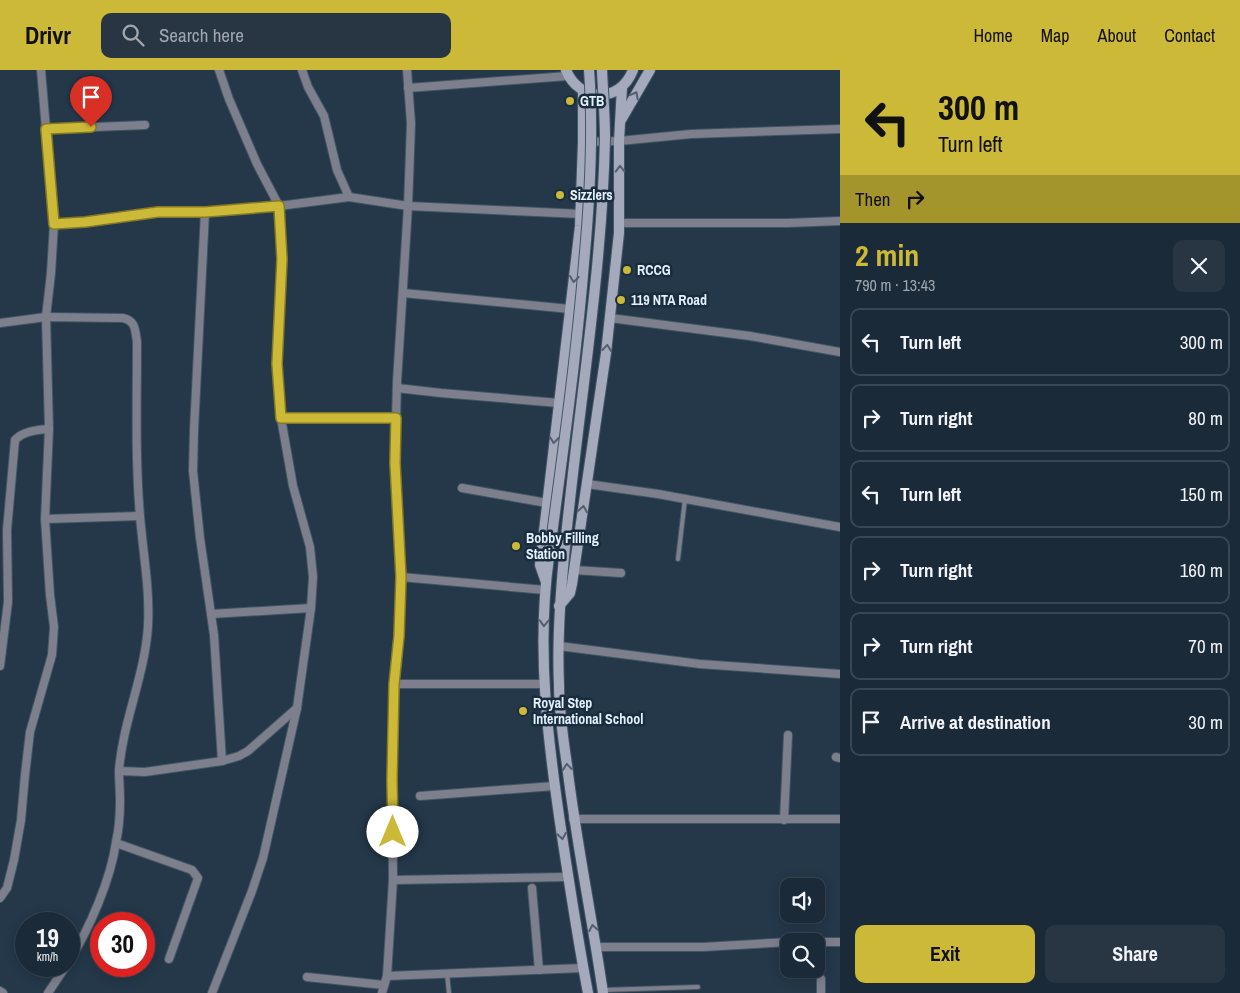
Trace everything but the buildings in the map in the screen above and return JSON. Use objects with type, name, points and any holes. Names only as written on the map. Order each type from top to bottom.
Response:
[{"type":"main road","points":[[588,70],[592,144],[588,217],[580,309],[545,586],[544,684],[554,786],[588,993]]},
{"type":"main road","points":[[602,70],[605,137],[601,223],[592,322],[571,482],[560,606],[559,646],[560,704],[573,819],[603,991]]},
{"type":"main road","points":[[567,73],[572,82],[583,91],[603,95],[622,87],[631,76],[633,70]]},
{"type":"main road","points":[[621,120],[650,70]]},
{"type":"main road","points":[[560,606],[570,593],[606,353],[620,222],[622,87]]},
{"type":"main road","points":[[545,586],[540,565],[581,214],[583,91]]},
{"type":"street","points":[[0,898],[6,888],[14,860],[21,820],[30,732],[52,655],[54,627],[45,519],[49,429],[46,317],[54,224],[41,70]]},
{"type":"street","points":[[212,993],[263,858],[297,708],[311,608],[313,577],[310,547],[294,486],[281,418],[277,364],[282,259],[279,206],[257,164],[218,70]]},
{"type":"street","points":[[302,70],[308,87],[324,116],[338,170],[349,198]]},
{"type":"street","points":[[307,976],[383,989],[387,976],[393,880],[392,780],[394,684],[399,636],[401,577],[395,463],[397,388],[408,206],[410,124],[407,70]]},
{"type":"street","points":[[408,88],[567,73]]},
{"type":"street","points":[[46,129],[145,125]]},
{"type":"street","points":[[583,142],[620,141],[691,134],[840,129]]},
{"type":"street","points":[[54,224],[85,222],[158,212],[205,212],[349,198],[408,206],[581,214]]},
{"type":"street","points":[[205,212],[193,471],[200,538],[214,635],[222,761]]},
{"type":"street","points":[[620,222],[788,223],[840,221]]},
{"type":"street","points":[[403,293],[570,309]]},
{"type":"street","points":[[0,323],[46,317],[123,318],[130,320],[135,326],[137,342],[137,444],[140,516],[147,581],[148,625],[145,651],[125,730],[119,771],[120,802],[116,843],[108,878],[80,939]]},
{"type":"street","points":[[610,318],[750,336],[840,352]]},
{"type":"street","points":[[397,388],[559,404]]},
{"type":"street","points":[[281,418],[396,418]]},
{"type":"street","points":[[0,666],[8,602],[7,530],[15,440],[21,434],[49,429]]},
{"type":"street","points":[[587,484],[685,499],[840,527]]},
{"type":"street","points":[[462,488],[547,502]]},
{"type":"street","points":[[45,519],[140,516]]},
{"type":"street","points":[[574,570],[621,573]]},
{"type":"street","points":[[401,577],[545,586]]},
{"type":"street","points":[[211,614],[311,608]]},
{"type":"street","points":[[559,646],[700,664],[840,674]]},
{"type":"street","points":[[394,684],[544,684]]},
{"type":"street","points":[[119,771],[145,772],[222,761],[239,756],[248,751],[297,708]]},
{"type":"street","points":[[784,820],[788,735]]},
{"type":"street","points":[[420,796],[554,786]]},
{"type":"street","points":[[573,819],[840,819]]},
{"type":"street","points":[[116,843],[192,870],[198,878],[169,959]]},
{"type":"street","points":[[393,880],[568,877]]},
{"type":"street","points":[[532,888],[539,970]]},
{"type":"street","points":[[825,942],[840,942]]},
{"type":"street","points":[[596,946],[703,947],[780,943]]},
{"type":"street","points":[[387,976],[583,968]]},
{"type":"street","points":[[48,993],[59,977]]},
{"type":"street","points":[[821,979],[821,993]]},
{"type":"lane","points":[[678,559],[685,499]]},
{"type":"lane","points":[[447,974],[449,993]]},
{"type":"lane","points":[[603,991],[698,986]]},
{"type":"place","name":"GTB","points":[[570,101]]},
{"type":"place","name":"Sizzlers","points":[[560,195]]},
{"type":"place","name":"RCCG","points":[[627,270]]},
{"type":"place","name":"119 NTA Road","points":[[621,300]]},
{"type":"place","name":"Bobby Filling Station","points":[[516,546]]},
{"type":"place","name":"Royal Step International School","points":[[523,711]]},
{"type":"route","points":[[91,127],[46,129],[54,224],[85,222],[158,212],[205,212],[279,206],[282,259],[277,364],[281,418],[396,418],[395,463],[401,577],[399,636],[394,684],[393,832]]}]
